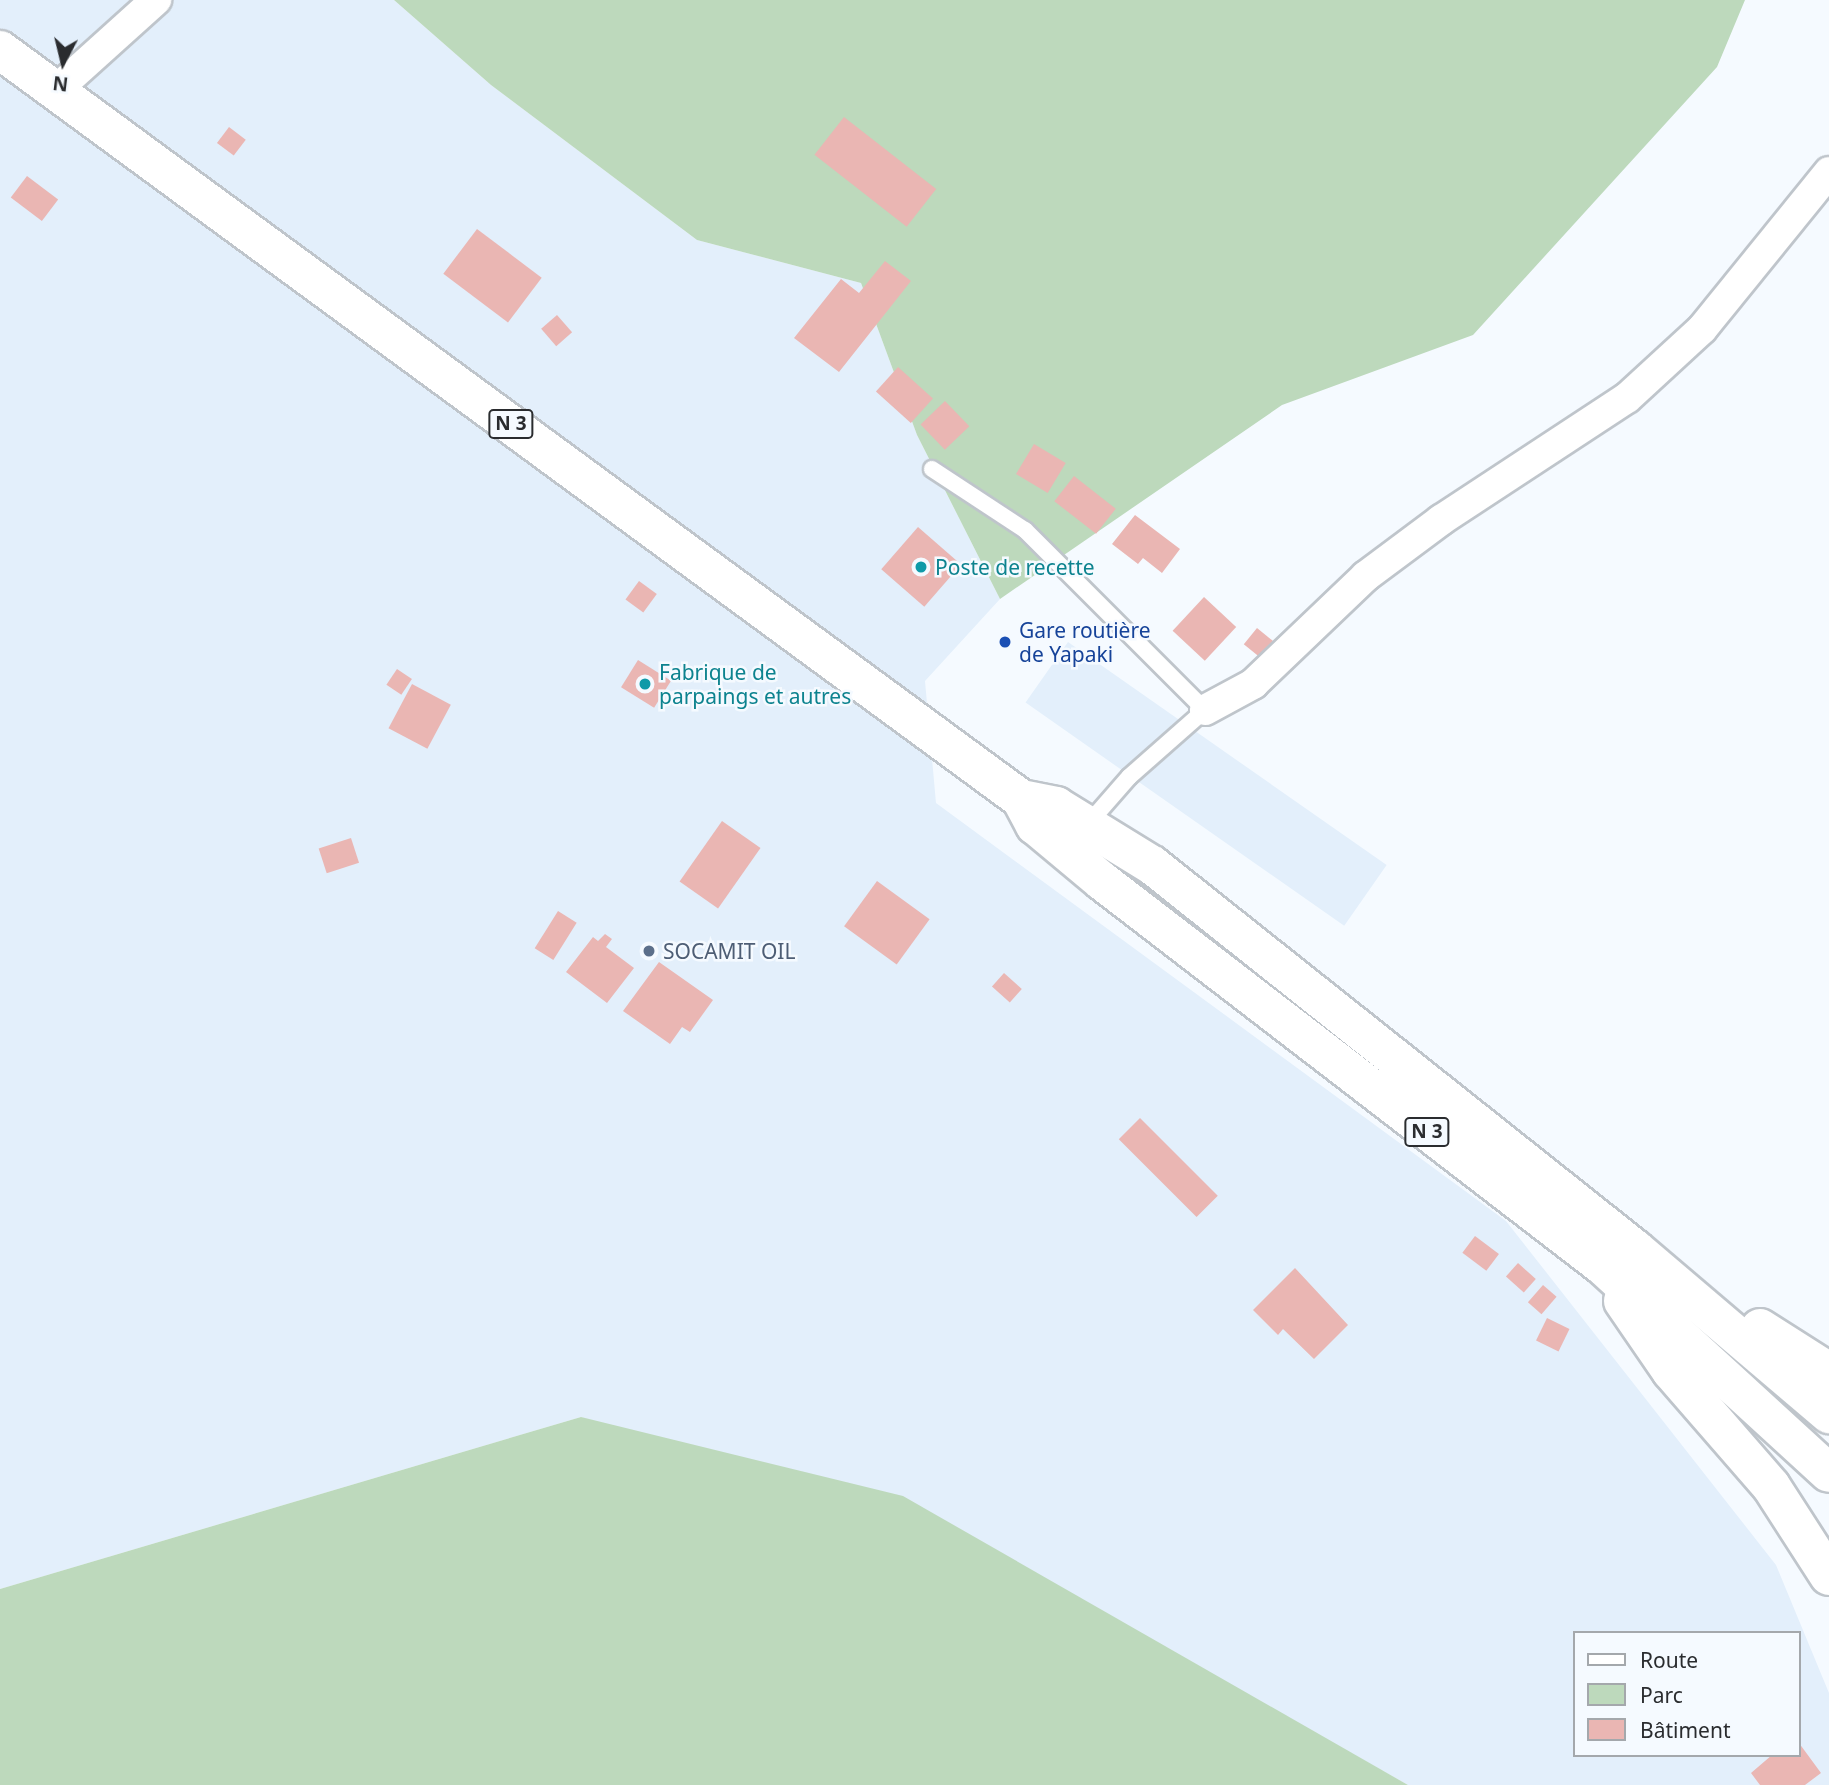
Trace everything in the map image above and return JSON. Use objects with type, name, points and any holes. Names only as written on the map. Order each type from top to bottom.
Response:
[{"type":"highway","name":"N 3","points":[[0,50],[1021,799],[1056,806],[1152,865],[1619,1257],[1829,1473]]},
{"type":"highway","name":"N 3","points":[[1021,799],[1035,825],[1102,881],[1619,1257],[1829,1415]]},
{"type":"highway","points":[[1619,1257],[1829,1372]]},
{"type":"highway","points":[[1619,1257],[1631,1317],[1771,1486],[1829,1576]]},
{"type":"street","points":[[56,90],[156,0]]},
{"type":"street","points":[[1205,710],[1253,684],[1366,576],[1431,528],[1627,398],[1702,329],[1829,172]]},
{"type":"lane","points":[[932,469],[1025,530],[1205,710],[1129,776],[1087,825]]},
{"type":"shaded area","points":[[0,0],[394,0],[491,85],[697,240],[861,283],[917,435],[1000,599],[925,681],[936,803],[1506,1221],[1776,1565],[1829,1693],[1829,1785],[1408,1785],[1175,1655],[581,1417],[0,1589]]},
{"type":"shaded area","points":[[1068,642],[1387,865],[1344,926],[1026,703]]},
{"type":"green space","points":[[394,0],[1745,0],[1717,67],[1473,335],[1282,405],[1000,599],[917,435],[861,283],[697,240],[491,85]]},
{"type":"green space","points":[[581,1417],[903,1496],[1408,1785],[0,1785],[0,1589]]},
{"type":"building","points":[[844,117],[936,189],[907,227],[814,155]]},
{"type":"building","points":[[229,127],[246,140],[234,156],[217,143]]},
{"type":"building","points":[[27,176],[58,199],[42,221],[11,198]]},
{"type":"building","points":[[477,229],[542,278],[508,322],[443,274]]},
{"type":"building","points":[[885,261],[911,281],[839,372],[794,338],[841,279],[859,293]]},
{"type":"building","points":[[557,315],[572,332],[556,346],[541,329]]},
{"type":"building","points":[[898,367],[933,398],[911,423],[876,392]]},
{"type":"building","points":[[945,401],[969,426],[945,450],[921,425]]},
{"type":"building","points":[[1034,444],[1066,463],[1048,493],[1016,474]]},
{"type":"building","points":[[1074,476],[1116,509],[1096,534],[1054,501]]},
{"type":"building","points":[[1135,515],[1180,549],[1162,573],[1143,558],[1138,564],[1112,544]]},
{"type":"building","name":"Poste de recette","points":[[918,527],[961,564],[924,607],[881,569]]},
{"type":"building","points":[[639,581],[657,594],[643,613],[625,600]]},
{"type":"building","points":[[1204,597],[1236,627],[1205,661],[1173,631]]},
{"type":"building","points":[[1257,628],[1278,645],[1265,661],[1244,644]]},
{"type":"building","name":"Fabrique de parpaings et autres","points":[[638,660],[671,681],[654,708],[621,687]]},
{"type":"building","points":[[397,669],[412,679],[401,695],[386,685]]},
{"type":"building","points":[[412,684],[451,705],[427,749],[389,728]]},
{"type":"building","points":[[722,821],[761,848],[718,909],[680,882]]},
{"type":"building","points":[[351,838],[359,863],[327,873],[319,849]]},
{"type":"building","points":[[877,881],[930,919],[897,965],[844,926]]},
{"type":"building","points":[[558,911],[577,923],[553,960],[535,948]]},
{"type":"building","points":[[605,934],[612,939],[606,947],[634,968],[607,1003],[566,972],[593,937],[598,941]]},
{"type":"building","points":[[659,962],[713,1000],[690,1032],[682,1027],[670,1044],[623,1011]]},
{"type":"building","points":[[1004,973],[1022,989],[1010,1002],[992,986]]},
{"type":"building","points":[[1140,1118],[1218,1196],[1197,1217],[1119,1139]]},
{"type":"building","points":[[1475,1236],[1499,1254],[1486,1271],[1462,1253]]},
{"type":"building","points":[[1518,1263],[1536,1279],[1524,1292],[1506,1276]]},
{"type":"building","points":[[1295,1268],[1348,1325],[1314,1359],[1283,1329],[1278,1335],[1253,1310]]},
{"type":"building","points":[[1543,1285],[1557,1297],[1541,1314],[1528,1302]]},
{"type":"building","points":[[1547,1318],[1569,1329],[1559,1351],[1536,1340]]},
{"type":"building","points":[[1801,1746],[1821,1773],[1805,1785],[1760,1785],[1751,1773],[1770,1757],[1801,1757]]},
{"type":"place","name":"Poste de recette","points":[[921,567]]},
{"type":"place","name":"Gare routière de Yapaki","points":[[1005,642]]},
{"type":"place","name":"Fabrique de parpaings et autres","points":[[645,684]]},
{"type":"place","name":"SOCAMIT OIL","points":[[649,951]]}]
